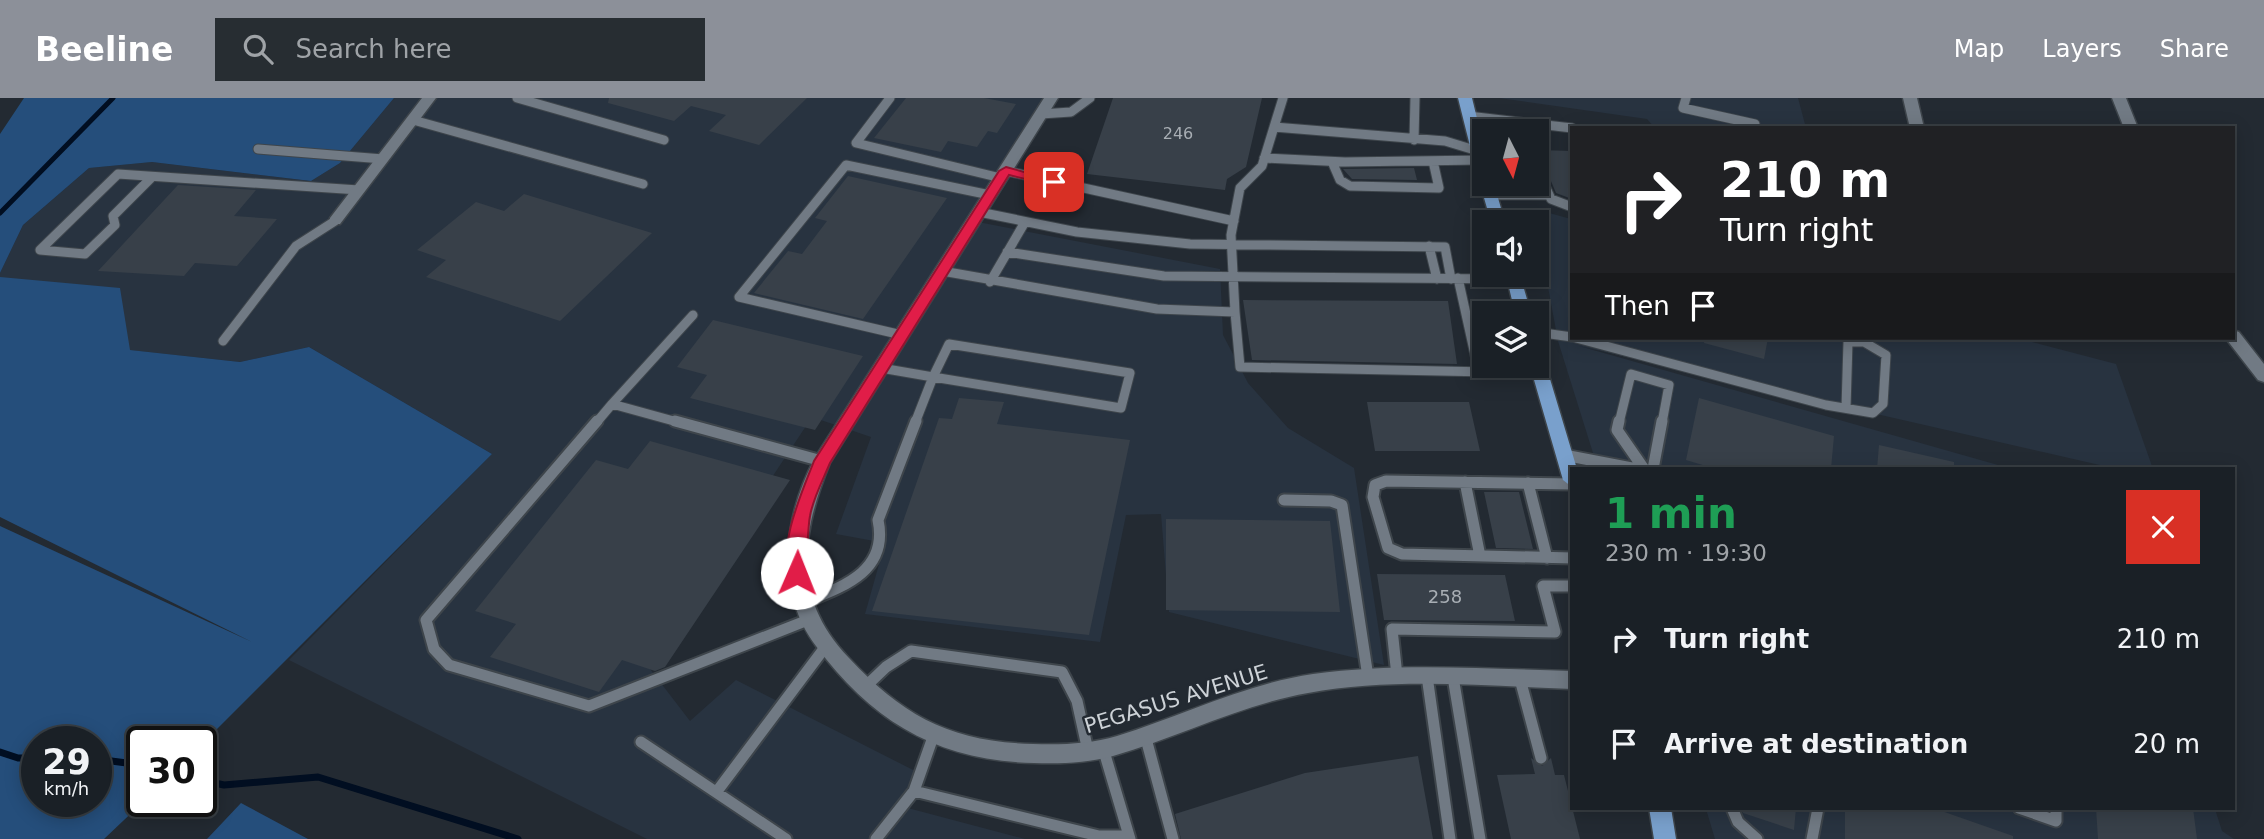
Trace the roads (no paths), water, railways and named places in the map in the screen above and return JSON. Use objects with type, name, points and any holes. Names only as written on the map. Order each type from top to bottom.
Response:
[{"type":"main road","points":[[1465,98],[1472,130]]},
{"type":"main road","points":[[1542,378],[1570,475]]},
{"type":"main road","points":[[1660,810],[1665,839]]},
{"type":"street","points":[[335,221],[429,98]]},
{"type":"street","points":[[1910,98],[1917,126]]},
{"type":"street","points":[[2119,98],[2130,126]]},
{"type":"street","name":"PEGASUS AVENUE","points":[[1046,106],[822,461],[805,499],[796,556],[805,611],[826,646],[864,688],[878,703],[911,726],[933,737],[986,753],[1029,755],[1095,750],[1308,684],[1397,676],[1570,680]]},
{"type":"street","points":[[2235,339],[2264,376]]},
{"type":"lane","points":[[517,98],[664,140]]},
{"type":"lane","points":[[890,98],[856,143],[1234,221]]},
{"type":"lane","points":[[1046,106],[1071,112],[1090,98]]},
{"type":"lane","points":[[1283,98],[1262,166],[1240,188],[1234,221],[1232,246],[1240,367],[1472,373]]},
{"type":"lane","points":[[1414,140],[1415,98]]},
{"type":"lane","points":[[1686,98],[1683,108],[1755,124]]},
{"type":"lane","points":[[1468,116],[1501,119]]},
{"type":"lane","points":[[412,120],[643,184]]},
{"type":"lane","points":[[1549,125],[1570,128]]},
{"type":"lane","points":[[1274,127],[1444,141],[1472,157]]},
{"type":"lane","points":[[258,149],[383,159]]},
{"type":"lane","points":[[1264,159],[1333,164],[1472,162]]},
{"type":"lane","points":[[1333,164],[1340,180],[1350,186],[1439,188],[1433,161]]},
{"type":"lane","points":[[902,335],[739,297],[846,165],[990,195]]},
{"type":"lane","points":[[152,177],[113,216],[115,225],[85,254],[40,250],[118,174],[359,190]]},
{"type":"lane","points":[[1546,196],[1552,203],[1570,207]]},
{"type":"lane","points":[[979,212],[1077,232],[1232,246],[1445,247],[1472,347]]},
{"type":"lane","points":[[223,341],[296,246],[335,221]]},
{"type":"lane","points":[[990,282],[1025,222]]},
{"type":"lane","points":[[1429,246],[1437,279]]},
{"type":"lane","points":[[1007,252],[1164,276],[1472,278]]},
{"type":"lane","points":[[942,271],[990,282],[1157,309],[1236,313]]},
{"type":"lane","points":[[693,315],[612,404],[426,620],[434,649],[449,666],[589,706],[805,611],[855,578],[879,557],[884,538],[878,520],[933,377],[948,344],[1129,373],[1121,408],[933,377],[881,368]]},
{"type":"lane","points":[[1549,334],[1570,336]]},
{"type":"lane","points":[[1585,340],[1846,408],[1873,413],[1883,404],[1886,355],[1871,343],[1859,340],[1848,342],[1846,408]]},
{"type":"lane","points":[[1643,467],[1617,430],[1631,374],[1669,385],[1653,467]]},
{"type":"lane","points":[[612,404],[822,461]]},
{"type":"lane","points":[[1564,455],[1570,459],[1599,460],[1629,467]]},
{"type":"lane","points":[[1570,482],[1386,481],[1375,485],[1376,511],[1388,548],[1402,554],[1570,558]]},
{"type":"lane","points":[[1465,482],[1480,556]]},
{"type":"lane","points":[[1528,483],[1547,558]]},
{"type":"lane","points":[[1284,500],[1332,501],[1342,505],[1368,677]]},
{"type":"lane","points":[[1397,676],[1392,629],[1555,632],[1543,586],[1570,586]]},
{"type":"lane","points":[[718,790],[826,646]]},
{"type":"lane","points":[[864,688],[886,667],[911,651],[1062,672],[1077,701],[1130,838],[1099,836],[914,791]]},
{"type":"lane","points":[[1427,676],[1450,839]]},
{"type":"lane","points":[[1453,677],[1480,839]]},
{"type":"lane","points":[[1520,679],[1541,758]]},
{"type":"lane","points":[[1145,736],[1173,839]]},
{"type":"lane","points":[[876,839],[914,791],[933,737]]},
{"type":"lane","points":[[641,742],[718,790],[786,839]]},
{"type":"lane","points":[[1733,810],[1738,822],[1757,839]]},
{"type":"lane","points":[[1812,839],[1818,810]]},
{"type":"lane","points":[[2025,810],[2056,821],[2056,810]]},
{"type":"waterway","points":[[0,213],[113,98]]},
{"type":"waterway","points":[[0,752],[21,758]]},
{"type":"waterway","points":[[112,761],[126,763]]},
{"type":"waterway","points":[[217,783],[318,777],[518,839]]}]
